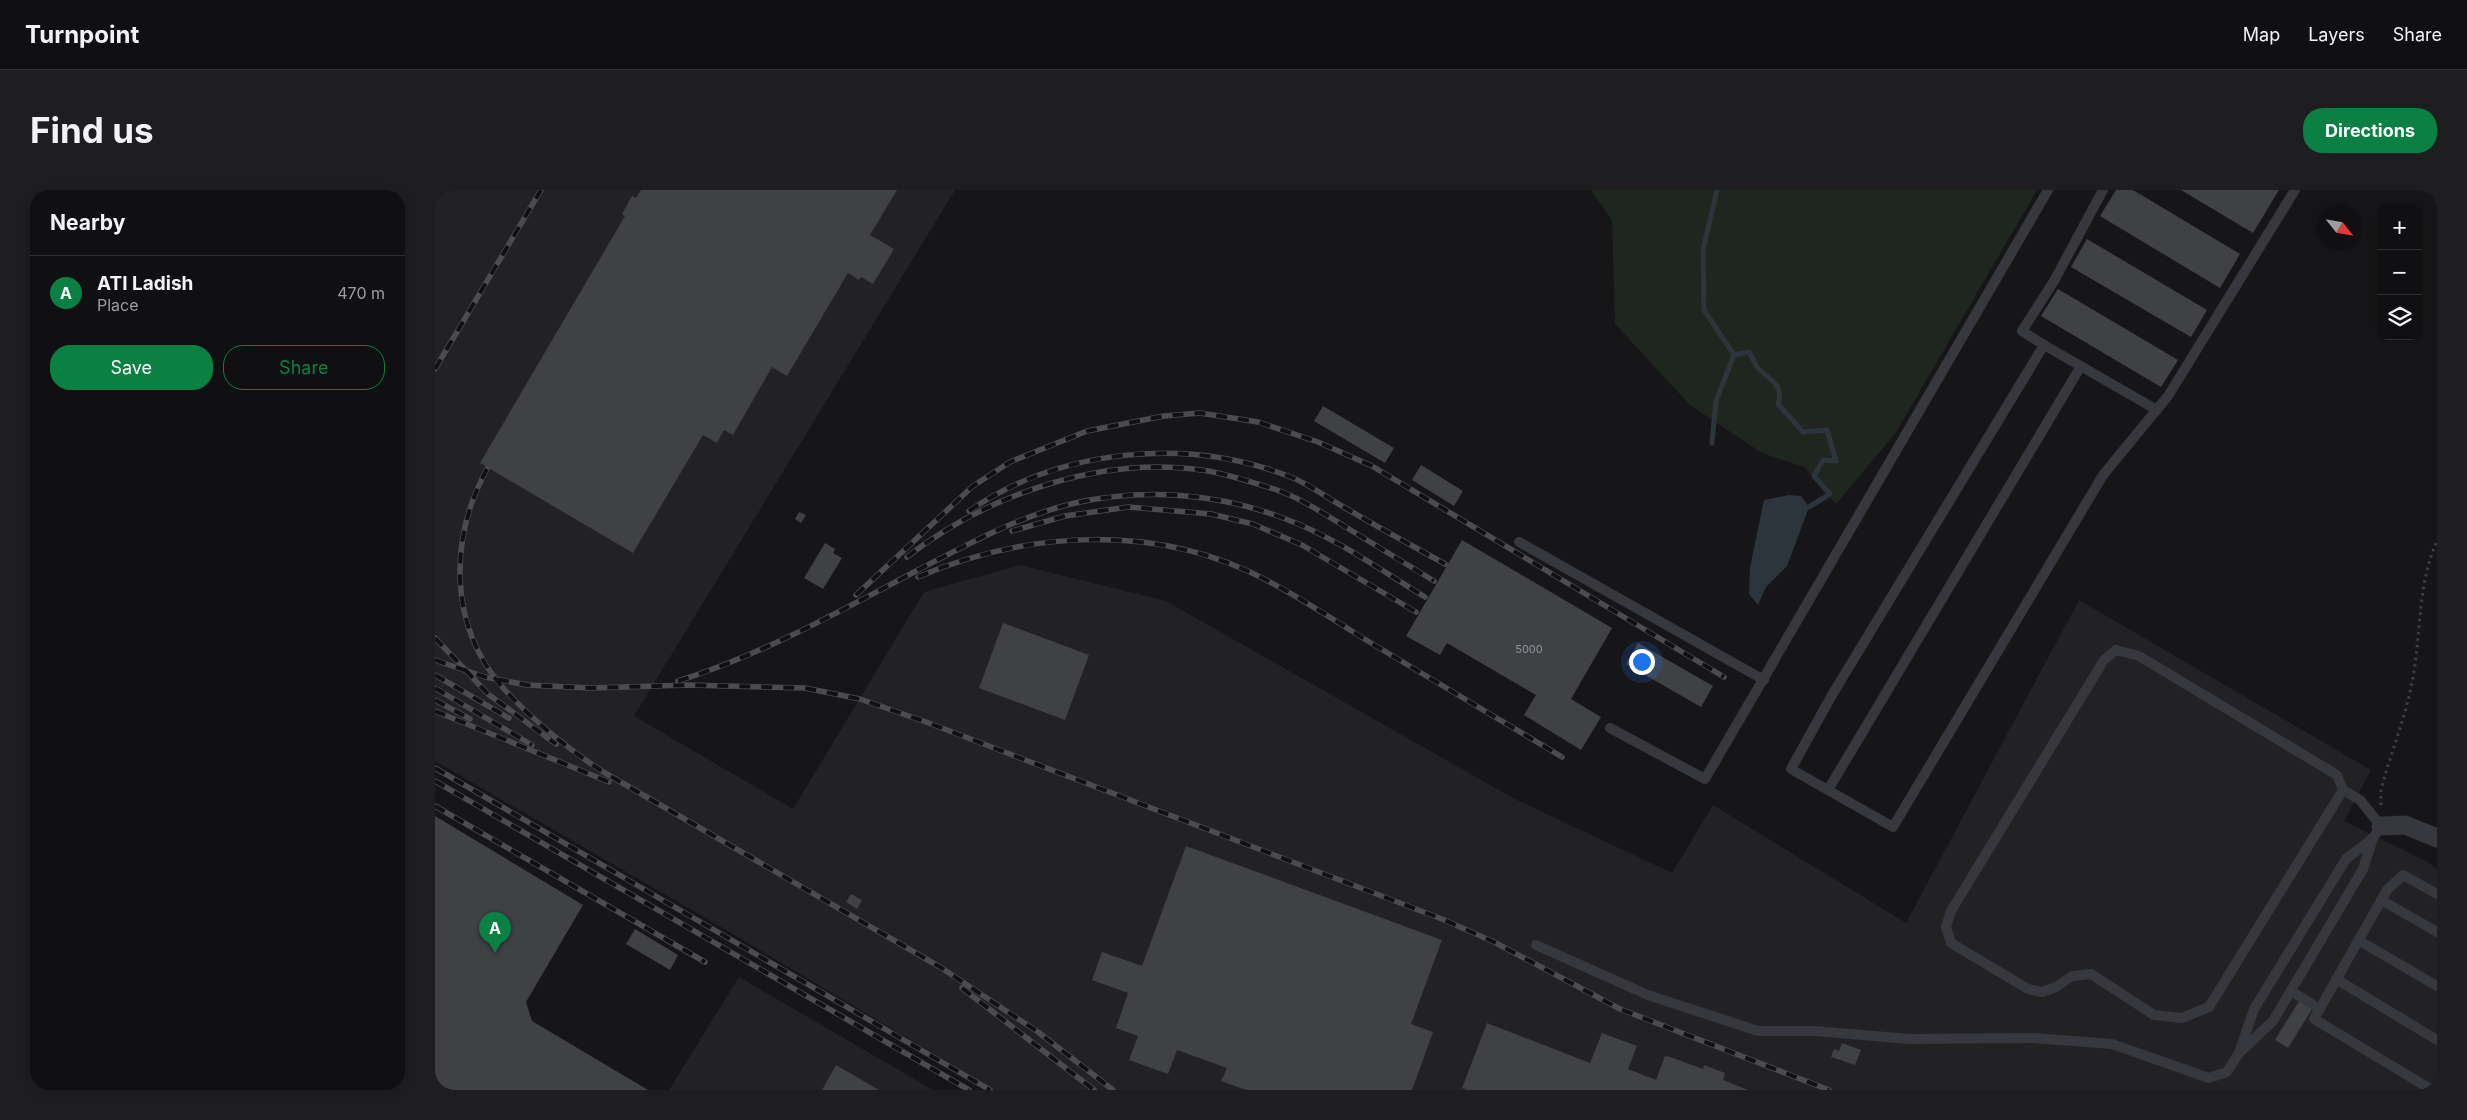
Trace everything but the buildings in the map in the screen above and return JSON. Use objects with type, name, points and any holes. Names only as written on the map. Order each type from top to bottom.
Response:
[{"type":"street","points":[[2377,832],[2405,825],[2437,838]]},
{"type":"lane","points":[[1610,728],[1705,779],[2048,190]]},
{"type":"lane","points":[[2103,190],[2054,280],[2022,331],[2157,410]]},
{"type":"lane","points":[[2044,345],[1832,695],[1791,769],[1893,827],[2103,475],[2157,410],[2251,264],[2295,190]]},
{"type":"lane","points":[[1828,790],[2081,366]]},
{"type":"lane","points":[[1519,542],[1764,680]]},
{"type":"lane","points":[[2239,1053],[2273,1021],[2363,869],[2377,832],[2360,800],[2343,790],[2337,775],[2139,656],[2116,650],[2104,660],[1951,911],[1946,927],[1951,942],[2028,989],[2042,992],[2056,987],[2072,976],[2091,974],[2154,1015],[2182,1018],[2209,1007],[2343,790]]},
{"type":"lane","points":[[1535,945],[1648,995],[1758,1031],[1817,1031],[1909,1039],[2033,1038],[2112,1044],[2209,1078],[2227,1072],[2239,1053],[2254,1009],[2346,859],[2377,832]]},
{"type":"lane","points":[[2432,1090],[2314,1019],[2387,890],[2403,875],[2437,894]]},
{"type":"lane","points":[[2381,900],[2437,932]]},
{"type":"lane","points":[[2358,940],[2437,986]]},
{"type":"lane","points":[[2336,980],[2437,1040]]},
{"type":"lane","points":[[2291,991],[2320,1009]]},
{"type":"path","points":[[2377,832],[2381,790],[2412,686],[2419,609],[2426,573],[2437,541]]},
{"type":"shaded area","points":[[435,190],[955,190],[634,716],[793,809],[924,592],[1020,565],[1166,601],[1513,798],[1672,873],[1713,805],[1906,923],[2079,600],[2371,770],[2344,821],[2426,861],[2437,869],[2437,1090],[995,1090],[721,927],[435,761]]},
{"type":"shaded area","points":[[1591,190],[2037,190],[1895,434],[1836,504],[1804,467],[1762,453],[1690,405],[1615,324],[1612,220]]},
{"type":"shaded area","points":[[1789,495],[1801,496],[1809,507],[1787,566],[1766,587],[1758,605],[1749,594],[1750,568],[1764,500]]},
{"type":"shaded area","points":[[739,977],[933,1090],[669,1090]]},
{"type":"waterway","points":[[1717,190],[1703,250],[1704,310],[1734,355]]},
{"type":"waterway","points":[[1734,355],[1749,352],[1757,367],[1777,386],[1780,397],[1778,404],[1803,432],[1827,430],[1836,461],[1823,460],[1814,476],[1830,494],[1809,507]]},
{"type":"waterway","points":[[1712,443],[1716,401],[1734,355]]},
{"type":"railway","points":[[435,369],[541,190]]},
{"type":"railway","points":[[856,595],[973,486],[1010,462],[1087,431],[1164,416],[1200,413],[1258,422],[1318,442],[1372,466],[1724,677]]},
{"type":"railway","points":[[969,511],[1005,490],[1044,473],[1085,462],[1127,455],[1169,453],[1212,457],[1253,465],[1293,478],[1445,564]]},
{"type":"railway","points":[[907,557],[939,535],[974,515],[1010,498],[1049,484],[1088,474],[1128,468],[1169,467],[1208,471],[1286,493],[1320,511],[1434,581]]},
{"type":"railway","points":[[487,469],[475,496],[466,524],[461,553],[460,582],[464,610],[472,638],[486,664],[504,689],[526,712],[600,770],[940,967],[1038,1032],[1113,1090]]},
{"type":"railway","points":[[678,681],[740,658],[800,631],[956,550],[1014,523],[1054,509],[1101,498],[1154,495],[1180,496],[1206,498],[1258,510],[1302,525],[1320,534],[1425,597]]},
{"type":"railway","points":[[1012,531],[1065,516],[1128,507],[1211,514],[1253,524],[1302,545],[1416,612]]},
{"type":"railway","points":[[918,577],[960,561],[1004,550],[1049,542],[1094,540],[1139,542],[1183,549],[1226,562],[1281,588],[1562,757]]},
{"type":"railway","points":[[435,638],[488,694],[556,744]]},
{"type":"railway","points":[[435,660],[485,677],[527,685],[591,688],[689,685],[805,688],[860,699],[926,722],[1442,919],[1494,942],[1620,1009],[1829,1090]]},
{"type":"railway","points":[[435,675],[509,718]]},
{"type":"railway","points":[[435,688],[532,745]]},
{"type":"railway","points":[[435,700],[470,719]]},
{"type":"railway","points":[[435,711],[609,782]]},
{"type":"railway","points":[[435,768],[990,1090]]},
{"type":"railway","points":[[435,781],[969,1090]]},
{"type":"railway","points":[[435,806],[705,962]]},
{"type":"railway","points":[[962,988],[1094,1090]]},
{"type":"place","name":"ATI Ladish","points":[[495,953]]}]
